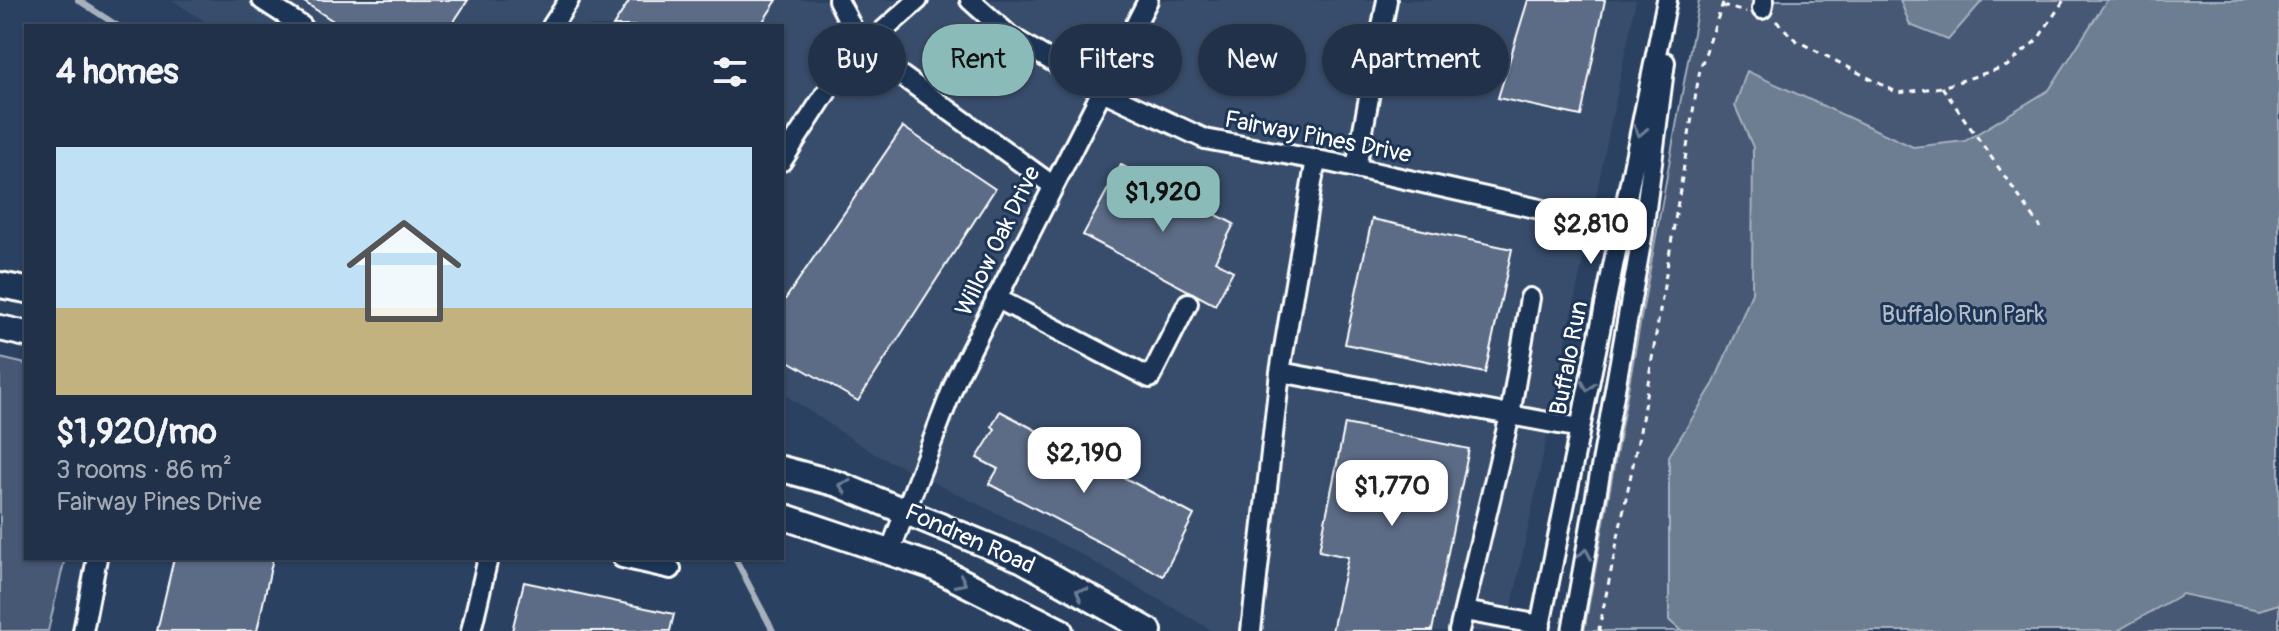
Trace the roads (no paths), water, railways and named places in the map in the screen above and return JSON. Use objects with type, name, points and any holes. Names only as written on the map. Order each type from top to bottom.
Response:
[{"type":"main road","points":[[0,285],[24,290]]},
{"type":"main road","points":[[0,328],[24,334]]},
{"type":"main road","name":"Fondren Road","points":[[784,470],[838,484],[906,509],[1023,560],[1149,631]]},
{"type":"main road","name":"Fondren Road","points":[[784,517],[931,566],[1060,631]]},
{"type":"street","points":[[262,0],[299,24]]},
{"type":"street","points":[[553,24],[569,0]]},
{"type":"street","points":[[838,0],[850,24]]},
{"type":"street","points":[[889,24],[918,0]]},
{"type":"street","name":"Fairway Pines Drive","points":[[970,0],[1010,36],[1050,60]]},
{"type":"street","name":"Willow Oak Drive","points":[[1135,24],[1148,0]]},
{"type":"street","points":[[1356,168],[1387,0]]},
{"type":"street","name":"Buffalo Run","points":[[1540,628],[1667,0]]},
{"type":"street","name":"Buffalo Run","points":[[1572,631],[1643,232],[1673,0]]},
{"type":"street","points":[[906,79],[1052,185]]},
{"type":"street","points":[[784,158],[824,96]]},
{"type":"street","name":"Willow Oak Drive","points":[[889,554],[957,377],[1097,96]]},
{"type":"street","name":"Fairway Pines Drive","points":[[1113,96],[1205,139],[1316,159],[1643,232]]},
{"type":"street","points":[[1251,631],[1280,372],[1316,159]]},
{"type":"street","points":[[996,298],[1150,378],[1188,303]]},
{"type":"street","points":[[1459,631],[1510,415],[1530,298]]},
{"type":"street","points":[[1280,372],[1580,428]]},
{"type":"street","points":[[83,631],[97,560]]},
{"type":"street","points":[[471,631],[488,560]]},
{"type":"street","points":[[631,560],[671,569]]},
{"type":"street","points":[[1464,611],[1540,628]]},
{"type":"waterway","points":[[78,0],[115,24]]},
{"type":"waterway","points":[[736,560],[773,631]]},
{"type":"park label","name":"Buffalo Run Park","points":[[1963,314]]}]
